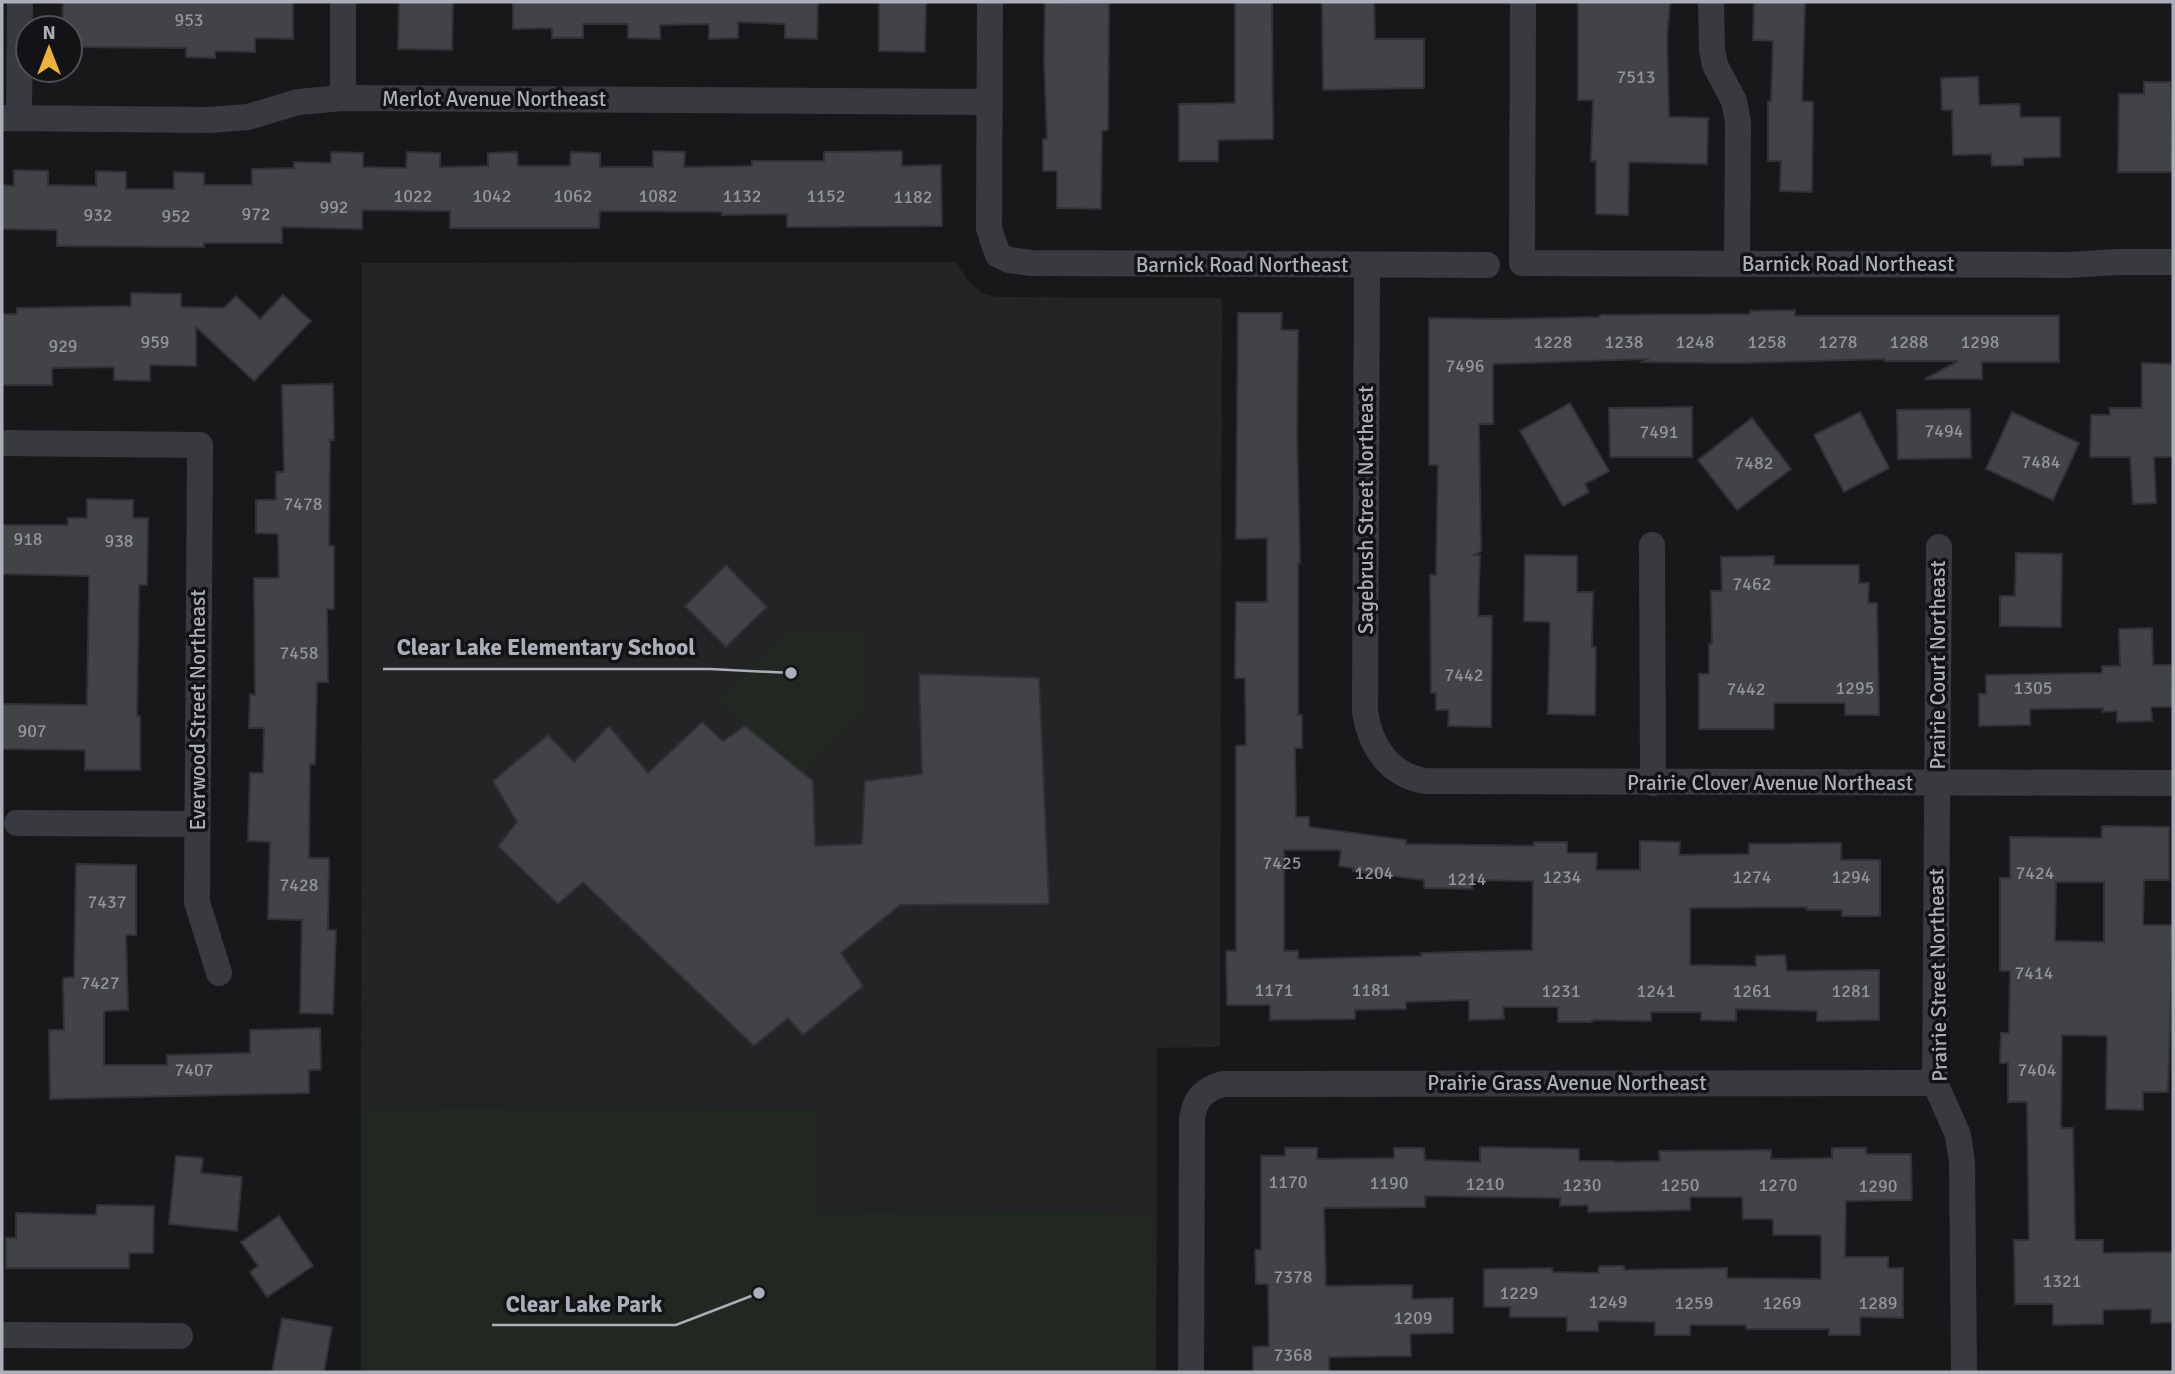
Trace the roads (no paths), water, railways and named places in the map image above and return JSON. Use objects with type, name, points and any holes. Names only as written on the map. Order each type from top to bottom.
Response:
[{"type":"street","points":[[10,118],[20,2]]},
{"type":"street","points":[[343,2],[343,98]]},
{"type":"street","points":[[989,102],[990,2]]},
{"type":"street","name":"Barnick Road Northeast","points":[[1523,2],[1522,262],[2070,265],[2173,262]]},
{"type":"street","points":[[1711,2],[1715,65],[1734,101],[1738,122],[1737,264]]},
{"type":"street","name":"Merlot Avenue Northeast","points":[[10,118],[209,120],[248,117],[298,102],[343,98],[989,102]]},
{"type":"street","name":"Barnick Road Northeast","points":[[989,102],[989,229],[998,254],[1009,260],[1367,266],[1487,265]]},
{"type":"street","name":"Sagebrush Street Northeast","points":[[1367,266],[1366,711],[1367,728],[1379,751]]},
{"type":"street","name":"Everwood Street Northeast","points":[[2,443],[200,444],[197,902],[219,973]]},
{"type":"street","points":[[1652,545],[1653,783]]},
{"type":"street","name":"Prairie Court Northeast","points":[[1938,783],[1939,547]]},
{"type":"street","name":"Prairie Clover Avenue Northeast","points":[[1379,751],[1390,765],[1401,773],[1411,779],[1425,781],[2173,783]]},
{"type":"street","name":"Prairie Street Northeast","points":[[1938,783],[1935,1083],[1958,1135],[1962,1162],[1964,1372]]},
{"type":"street","points":[[17,823],[197,824]]},
{"type":"street","name":"Prairie Grass Avenue Northeast","points":[[1191,1372],[1192,1119],[1194,1105],[1209,1088],[1223,1084],[1935,1083]]},
{"type":"street","points":[[2,1335],[180,1336]]},
{"type":"place","name":"Clear Lake Elementary School","points":[[791,673]]},
{"type":"place","name":"Clear Lake Park","points":[[759,1293]]}]
